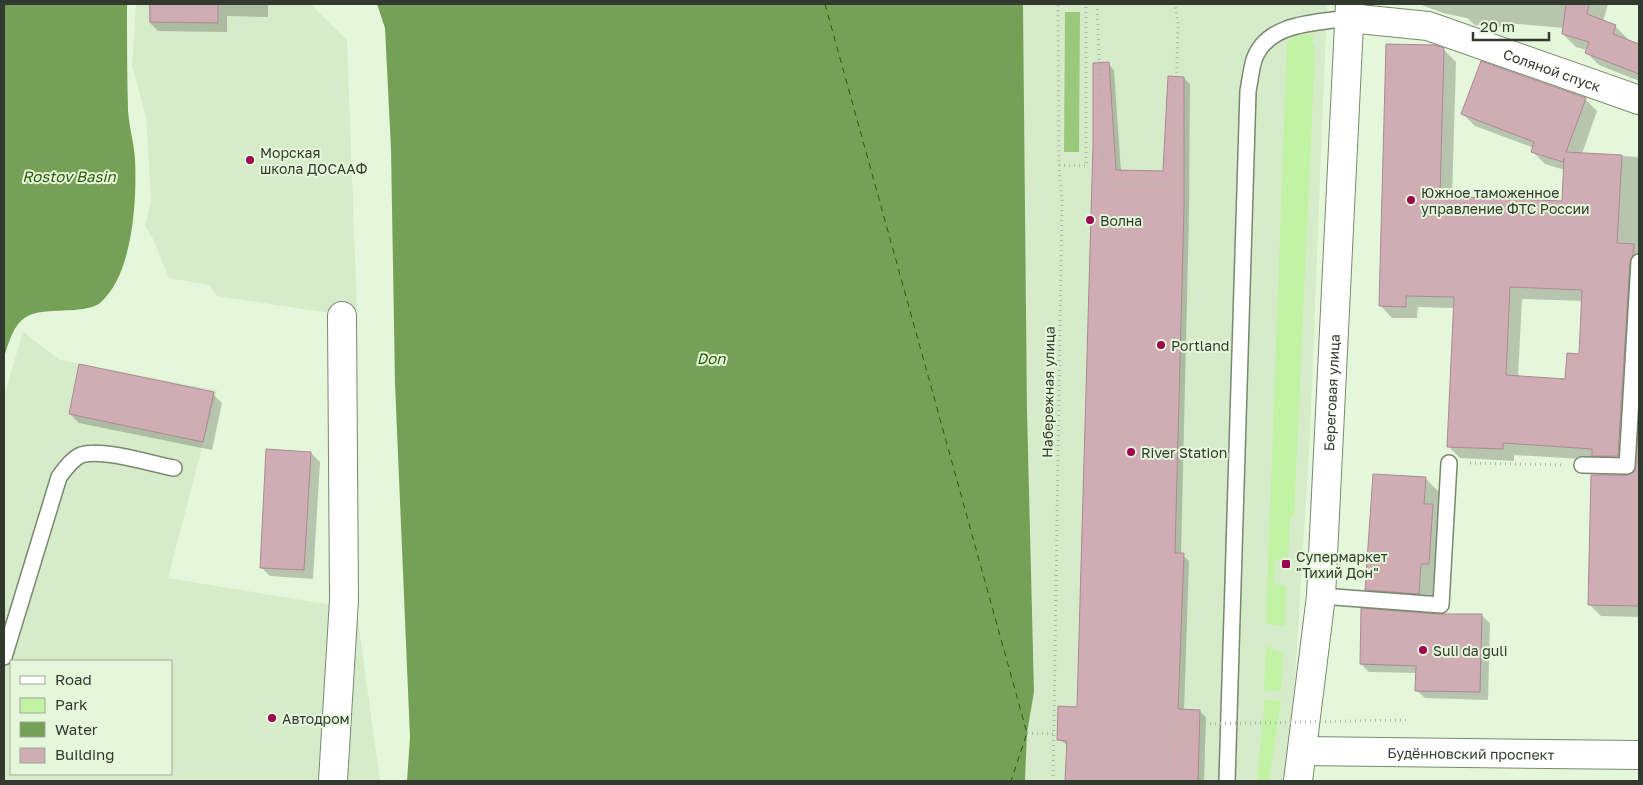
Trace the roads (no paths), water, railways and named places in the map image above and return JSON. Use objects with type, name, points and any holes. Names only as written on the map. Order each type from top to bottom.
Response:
[{"type":"main road","name":"Соляной спуск","points":[[1349,11],[1428,26],[1639,100]]},
{"type":"main road","name":"Береговая улица","points":[[1298,781],[1321,596],[1349,11]]},
{"type":"main road","points":[[333,781],[344,600],[342,316]]},
{"type":"main road","name":"Будённовский проспект","points":[[1302,751],[1639,755]]},
{"type":"lane","points":[[1226,781],[1248,91],[1254,59],[1267,40],[1293,26],[1349,11]]},
{"type":"lane","points":[[1582,466],[1633,468],[1639,262]]},
{"type":"lane","points":[[4,657],[59,477],[68,465],[81,456],[97,454],[174,468]]},
{"type":"lane","points":[[1321,596],[1441,605],[1449,463]]},
{"type":"water","name":"Rostov Basin","points":[[4,4],[127,4],[128,110],[134,153],[135,195],[131,236],[126,256],[120,274],[111,290],[100,303],[91,307],[75,310],[46,311],[27,316],[14,330],[4,358]]},
{"type":"water","name":"Don","points":[[377,4],[1023,4],[1027,410],[1034,692],[1027,733],[1025,781],[407,781],[410,738],[395,383],[391,149],[385,28]]},
{"type":"place","name":"Морская школа ДОСААФ","points":[[250,160]]},
{"type":"place","name":"Южное таможенное управление ФТС России","points":[[1411,200]]},
{"type":"place","name":"Волна","points":[[1090,220]]},
{"type":"place","name":"Portland","points":[[1161,345]]},
{"type":"place","name":"River Station","points":[[1131,452]]},
{"type":"place","name":"Супермаркет \"Тихий Дон\"","points":[[1286,564]]},
{"type":"place","name":"Suli da guli","points":[[1423,650]]},
{"type":"place","name":"Автодром","points":[[272,718]]}]
